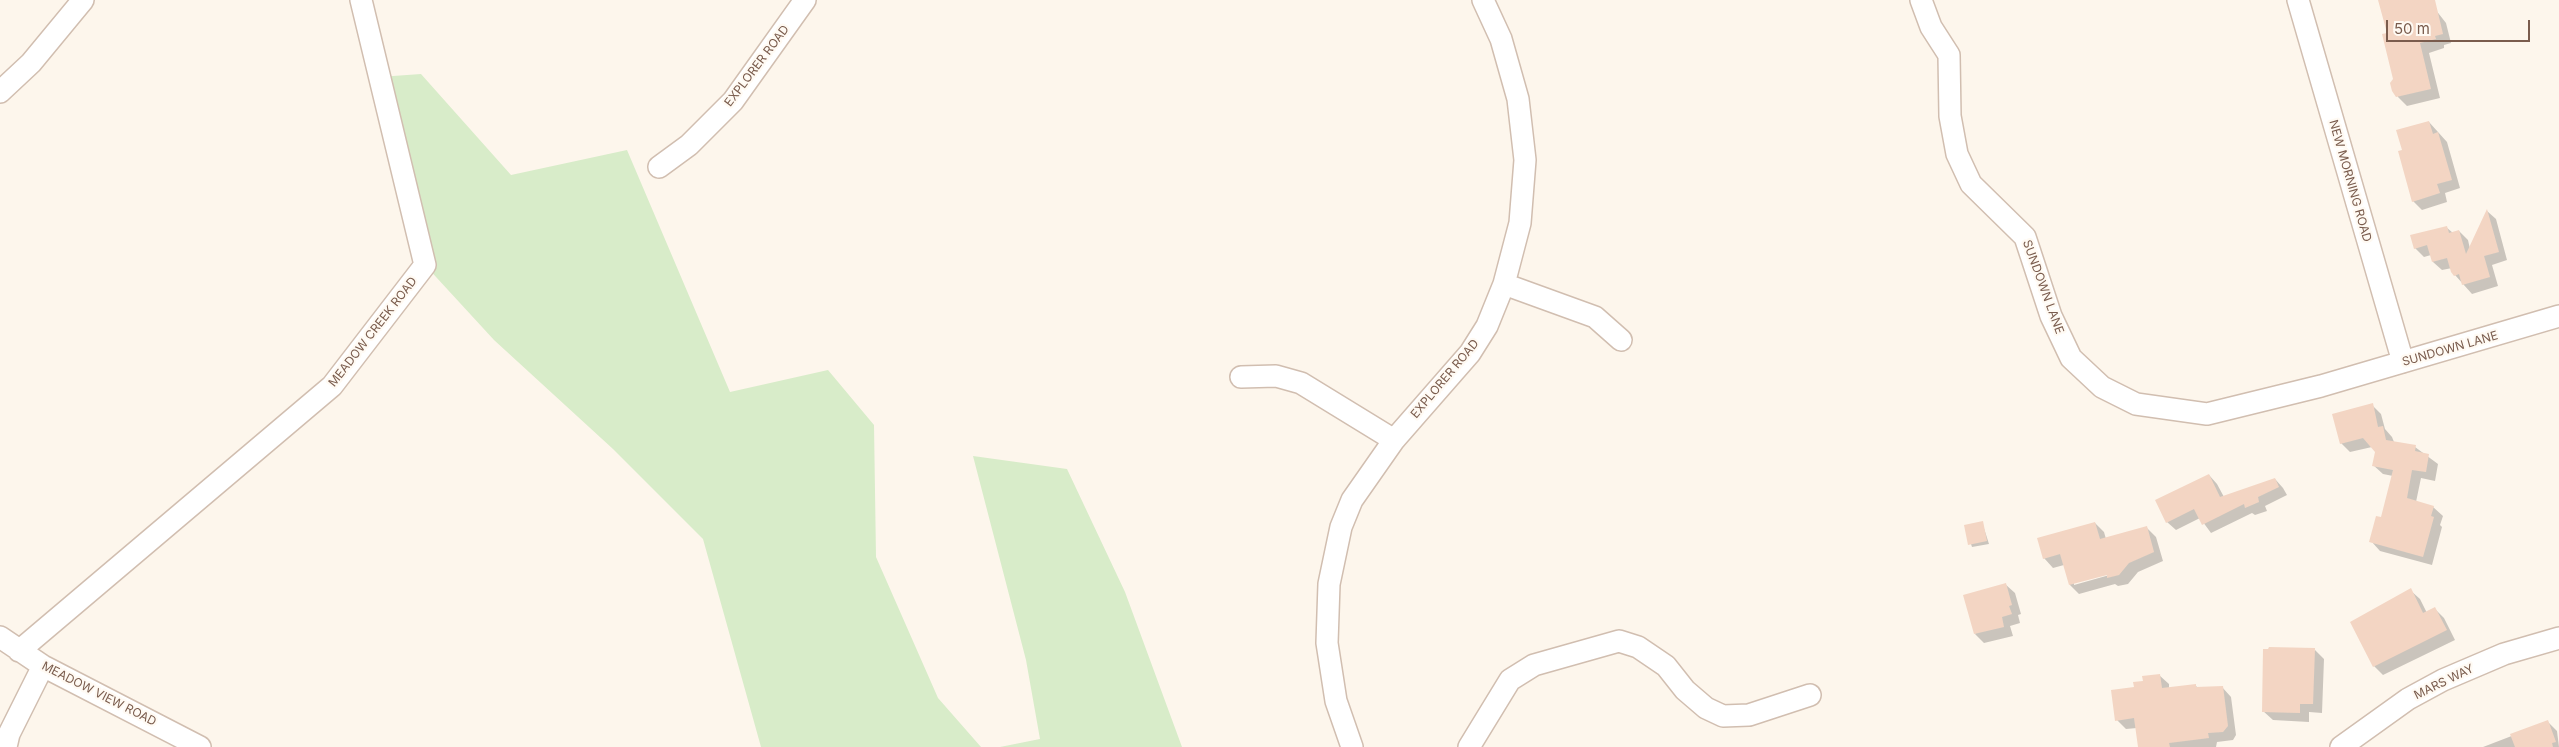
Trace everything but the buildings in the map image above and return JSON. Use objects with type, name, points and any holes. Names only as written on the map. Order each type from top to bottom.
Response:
[{"type":"street","points":[[0,92],[30,63],[84,0]]},
{"type":"street","name":"MEADOW CREEK ROAD","points":[[19,651],[332,386],[425,265],[361,0]]},
{"type":"street","name":"EXPLORER ROAD","points":[[659,168],[689,145],[733,101],[805,0]]},
{"type":"street","name":"EXPLORER ROAD","points":[[1352,747],[1336,701],[1330,672],[1326,624],[1329,584],[1341,527],[1352,500],[1394,440],[1470,353],[1487,326],[1504,284],[1520,223],[1524,168],[1523,129],[1511,68],[1501,39],[1483,0]]},
{"type":"street","name":"SUNDOWN LANE","points":[[1921,0],[1931,26],[1949,55],[1950,116],[1957,154],[1971,184],[2026,238],[2051,316],[2071,358],[2102,386],[2136,404],[2207,414],[2321,386],[2559,316]]},
{"type":"street","name":"NEW MORNING ROAD","points":[[2298,0],[2403,362]]},
{"type":"street","points":[[1504,284],[1595,317],[1620,340]]},
{"type":"street","points":[[1240,378],[1276,376],[1301,382],[1394,440]]},
{"type":"street","name":"MEADOW VIEW ROAD","points":[[0,637],[43,666],[200,747]]},
{"type":"street","name":"MARS WAY","points":[[2341,747],[2408,699],[2443,680],[2504,654],[2559,638]]},
{"type":"street","points":[[1469,747],[1510,680],[1534,665],[1619,641],[1638,647],[1666,666],[1685,690],[1706,708],[1723,716],[1749,715],[1810,695]]},
{"type":"street","points":[[6,747],[9,734],[43,666]]},
{"type":"green space","points":[[421,74],[511,175],[627,150],[730,392],[828,370],[874,425],[876,557],[938,698],[981,747],[761,747],[703,539],[613,449],[494,340],[425,265],[379,77]]},
{"type":"green space","points":[[973,456],[1067,469],[1125,592],[1182,747],[1000,747],[1040,739],[1026,660]]}]
